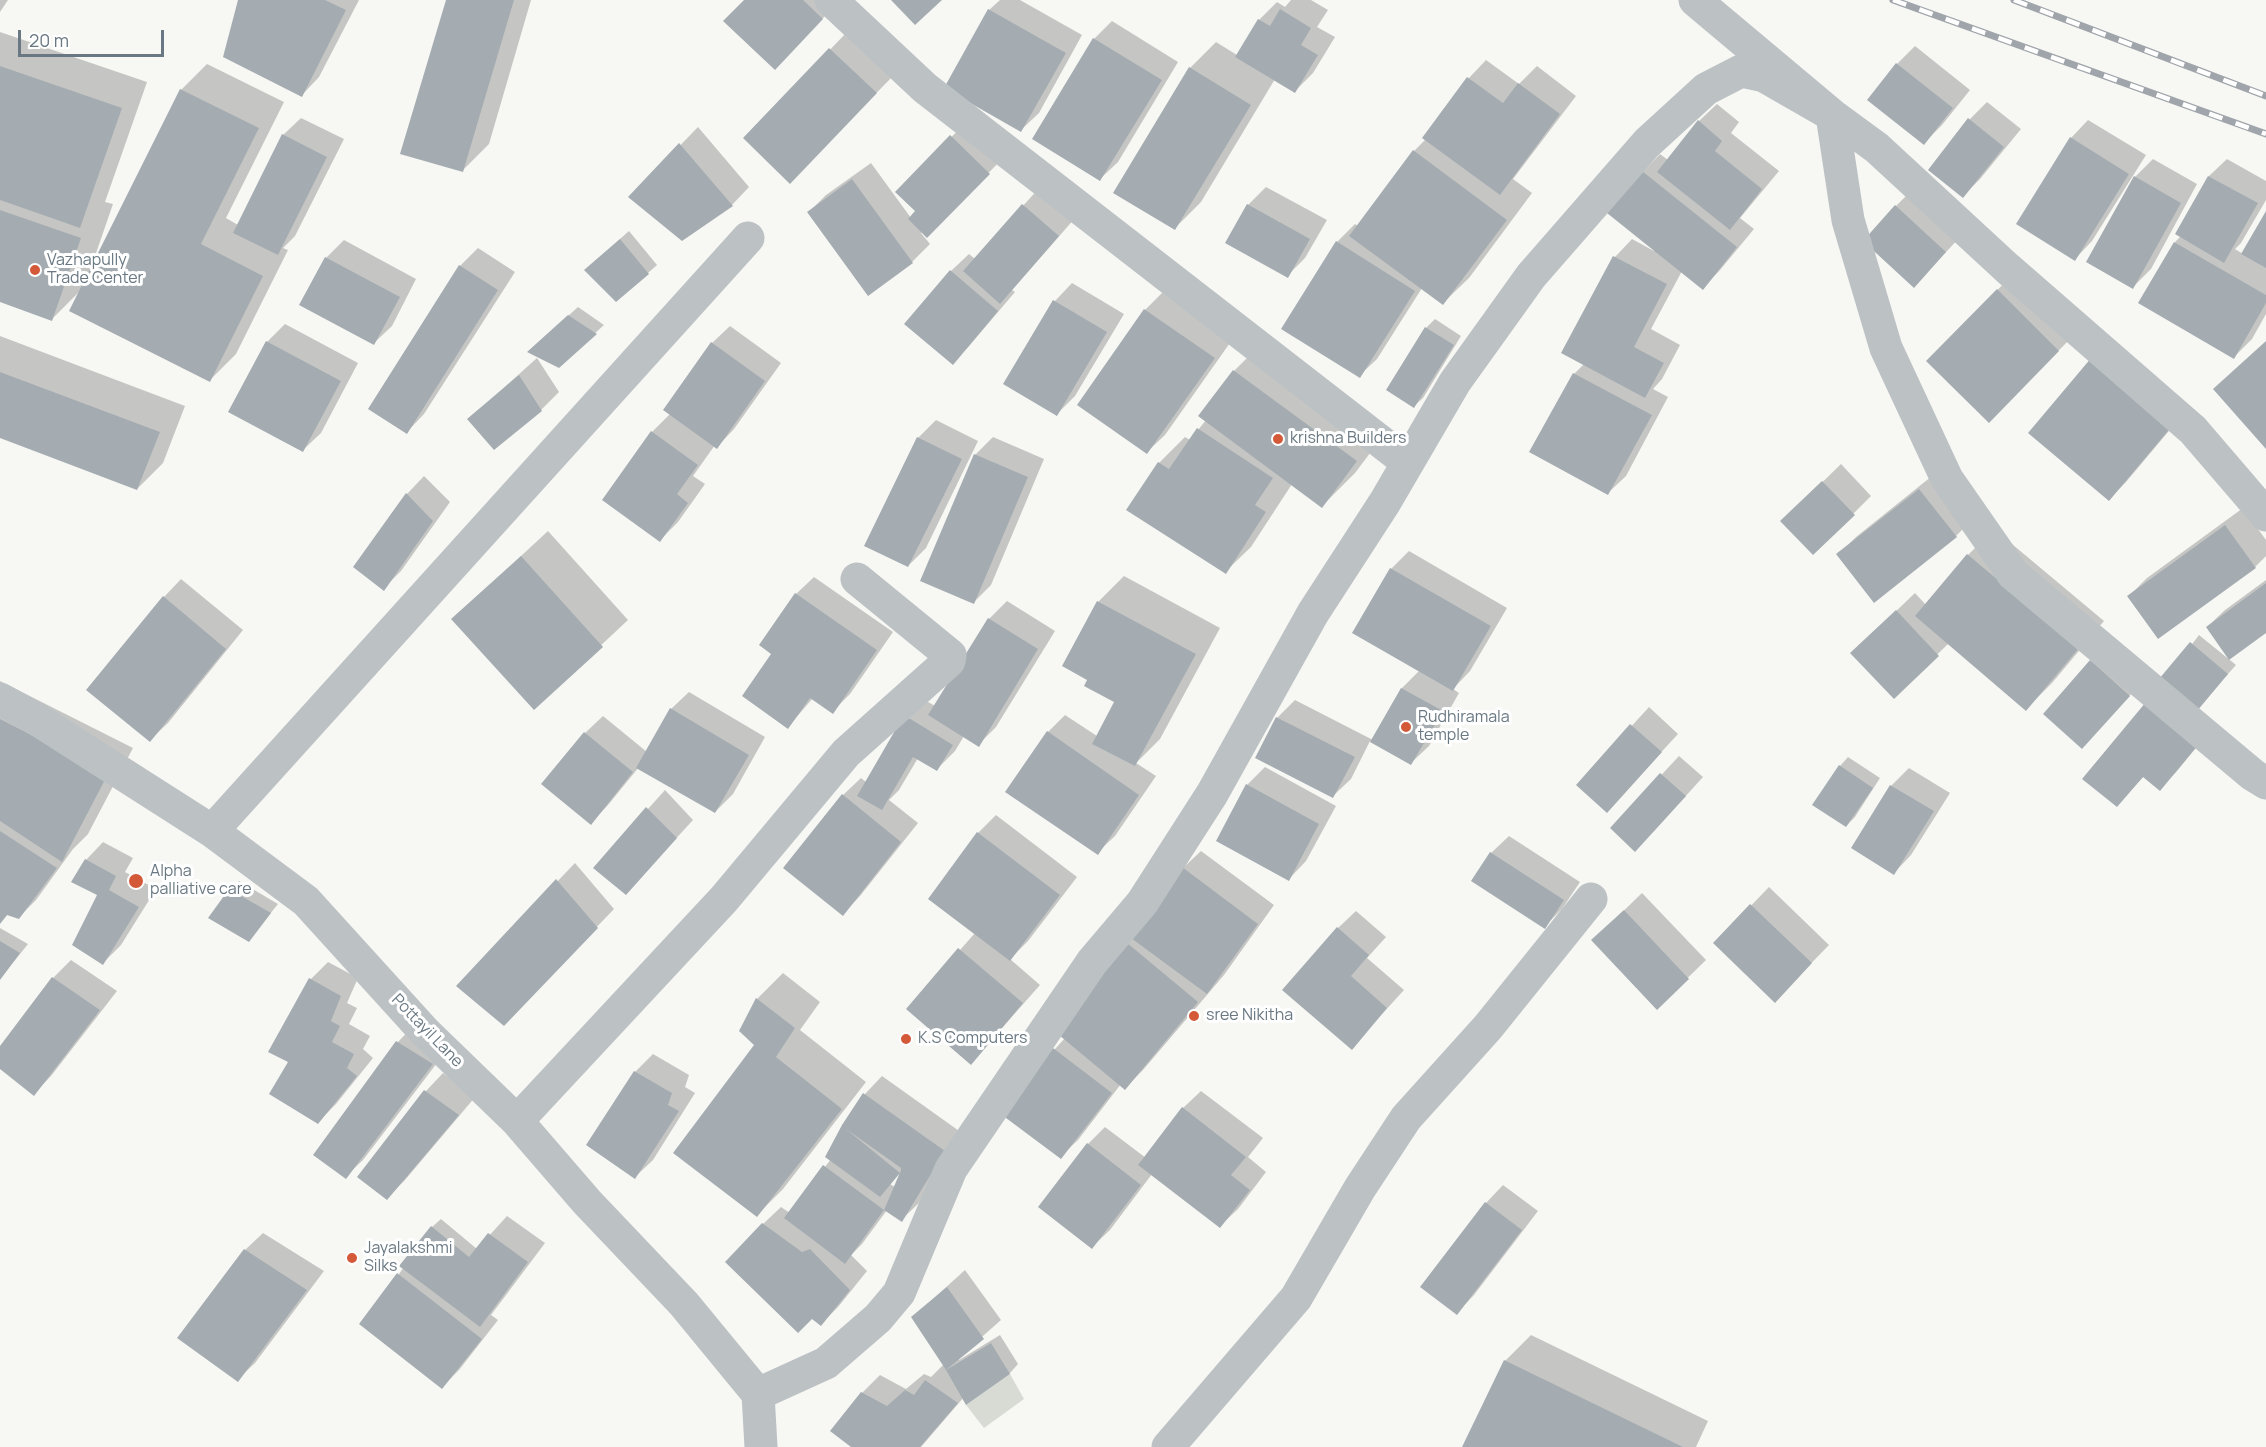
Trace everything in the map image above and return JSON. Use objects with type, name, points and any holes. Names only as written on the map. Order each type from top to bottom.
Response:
[{"type":"street","points":[[831,0],[925,88],[1407,462]]},
{"type":"street","points":[[1695,0],[1832,115],[1877,148],[2007,268],[2193,430],[2266,515]]},
{"type":"street","points":[[761,1447],[758,1394],[826,1363],[878,1318],[899,1293],[951,1169],[1092,962],[1142,903],[1212,794],[1313,613],[1385,502],[1455,382],[1532,276],[1647,143],[1706,89],[1741,71],[1764,76],[1832,115]]},
{"type":"street","points":[[1832,115],[1848,220],[1886,348],[1947,479],[2013,574],[2253,775],[2266,783]]},
{"type":"street","points":[[212,831],[748,238]]},
{"type":"street","points":[[517,1121],[724,899],[846,753],[949,661],[950,655],[857,579]]},
{"type":"street","name":"Pottayil Lane","points":[[0,699],[35,718],[212,831],[306,901],[425,1032],[517,1121],[587,1202],[684,1304],[758,1394]]},
{"type":"street","points":[[1168,1447],[1296,1298],[1360,1188],[1406,1118],[1488,1028],[1591,899]]},
{"type":"shaded area","points":[[1010,1374],[1024,1399],[984,1428],[966,1405]]},
{"type":"building","points":[[238,0],[325,0],[346,10],[302,97],[223,57]]},
{"type":"building","points":[[446,0],[514,0],[463,172],[400,154]]},
{"type":"building","points":[[744,0],[803,0],[823,19],[775,70],[723,21]]},
{"type":"building","points":[[891,0],[942,0],[915,25]]},
{"type":"building","points":[[988,9],[1066,53],[1021,132],[944,88]]},
{"type":"building","points":[[1280,9],[1311,28],[1301,45],[1318,55],[1295,93],[1235,57],[1258,19],[1270,26]]},
{"type":"building","points":[[1093,38],[1162,80],[1100,181],[1032,139]]},
{"type":"building","points":[[829,48],[877,93],[790,184],[743,138]]},
{"type":"building","points":[[1896,63],[1953,108],[1924,145],[1867,100]]},
{"type":"building","points":[[0,66],[122,108],[80,228],[0,200]]},
{"type":"building","points":[[1189,67],[1251,105],[1175,230],[1113,193]]},
{"type":"building","points":[[1467,77],[1503,103],[1518,83],[1560,114],[1500,195],[1422,138]]},
{"type":"building","points":[[180,89],[259,128],[201,244],[263,276],[210,382],[69,311]]},
{"type":"building","points":[[1968,118],[2004,147],[1963,198],[1928,170]]},
{"type":"building","points":[[1698,120],[1722,141],[1715,151],[1762,189],[1730,230],[1657,172]]},
{"type":"building","points":[[282,134],[327,157],[278,255],[233,233]]},
{"type":"building","points":[[950,135],[990,174],[927,238],[908,219],[915,211],[895,192]]},
{"type":"building","points":[[2070,137],[2129,174],[2075,261],[2016,224]]},
{"type":"building","points":[[679,143],[733,206],[682,241],[628,197]]},
{"type":"building","points":[[1413,150],[1507,220],[1443,305],[1349,236]]},
{"type":"building","points":[[1642,171],[1737,247],[1703,290],[1607,213]]},
{"type":"building","points":[[2134,176],[2181,203],[2133,289],[2086,262]]},
{"type":"building","points":[[2208,176],[2258,203],[2224,263],[2175,234]]},
{"type":"building","points":[[852,179],[913,263],[868,296],[807,212]]},
{"type":"building","points":[[1022,204],[1059,236],[1000,304],[963,271]]},
{"type":"building","points":[[1247,204],[1310,239],[1288,278],[1225,243]]},
{"type":"building","points":[[1895,205],[1946,252],[1914,288],[1863,241]]},
{"type":"building","name":"Vazhapully Trade Center","points":[[0,210],[81,238],[52,321],[0,302]]},
{"type":"building","points":[[2266,211],[2266,268],[2241,254]]},
{"type":"building","points":[[620,239],[649,274],[616,302],[584,270]]},
{"type":"building","points":[[1336,241],[1415,291],[1360,378],[1281,329]]},
{"type":"building","points":[[2174,242],[2266,295],[2266,303],[2234,359],[2138,303]]},
{"type":"building","points":[[1613,256],[1667,284],[1634,347],[1664,363],[1645,398],[1561,353]]},
{"type":"building","points":[[325,257],[400,297],[374,345],[299,305]]},
{"type":"building","points":[[459,265],[498,290],[407,434],[368,409]]},
{"type":"building","points":[[950,270],[998,311],[953,365],[904,324]]},
{"type":"building","points":[[1997,289],[2059,351],[1989,423],[1926,361]]},
{"type":"building","points":[[1053,300],[1107,332],[1057,416],[1003,384]]},
{"type":"building","points":[[1144,309],[1215,358],[1147,454],[1077,405]]},
{"type":"building","points":[[568,315],[597,334],[559,368],[527,352]]},
{"type":"building","points":[[1425,327],[1454,345],[1414,408],[1386,390]]},
{"type":"building","points":[[266,341],[341,381],[303,452],[228,412]]},
{"type":"building","points":[[2266,341],[2266,449],[2213,389]]},
{"type":"building","points":[[711,342],[765,381],[717,449],[663,410]]},
{"type":"building","points":[[2092,357],[2173,425],[2109,501],[2028,433]]},
{"type":"building","name":"krishna Builders","points":[[1233,370],[1357,461],[1322,508],[1198,416]]},
{"type":"building","points":[[0,372],[160,432],[137,490],[0,438]]},
{"type":"building","points":[[1573,373],[1652,415],[1608,495],[1529,452]]},
{"type":"building","points":[[519,375],[542,411],[494,450],[467,419]]},
{"type":"building","points":[[1197,428],[1273,478],[1255,505],[1266,512],[1226,574],[1126,510],[1158,462],[1169,469]]},
{"type":"building","points":[[651,431],[698,465],[677,494],[688,503],[660,542],[602,500]]},
{"type":"building","points":[[917,437],[962,459],[908,567],[864,546]]},
{"type":"building","points":[[974,454],[1028,477],[974,604],[920,581]]},
{"type":"building","points":[[1822,481],[1855,515],[1813,555],[1780,521]]},
{"type":"building","points":[[1919,489],[1957,537],[1874,603],[1836,554]]},
{"type":"building","points":[[406,493],[433,521],[384,591],[353,567]]},
{"type":"building","points":[[2225,525],[2256,568],[2158,639],[2127,596]]},
{"type":"building","points":[[1967,554],[2079,648],[2026,711],[1915,616]]},
{"type":"building","points":[[521,556],[603,647],[534,710],[451,619]]},
{"type":"building","points":[[1390,568],[1491,626],[1453,691],[1352,633]]},
{"type":"building","points":[[2266,583],[2266,633],[2229,660],[2206,627]]},
{"type":"building","points":[[795,593],[877,650],[833,714],[810,698],[788,729],[742,696],[771,654],[759,645]]},
{"type":"building","points":[[163,596],[226,649],[150,742],[86,690]]},
{"type":"building","points":[[1097,601],[1196,654],[1135,766],[1092,744],[1114,702],[1084,686],[1087,680],[1062,666]]},
{"type":"building","points":[[1896,610],[1939,656],[1894,699],[1850,653]]},
{"type":"building","points":[[988,618],[1038,649],[979,747],[928,715]]},
{"type":"building","points":[[2190,642],[2228,674],[2197,711],[2159,679]]},
{"type":"building","points":[[2090,660],[2130,696],[2082,749],[2043,714]]},
{"type":"building","name":"Rudhiramala temple","points":[[1401,688],[1443,711],[1411,765],[1370,742]]},
{"type":"building","points":[[2146,702],[2198,745],[2160,791],[2143,777],[2117,807],[2082,779]]},
{"type":"building","points":[[670,708],[749,755],[715,813],[636,768]]},
{"type":"building","points":[[904,715],[953,745],[937,771],[913,757],[882,810],[857,796]]},
{"type":"building","points":[[1276,717],[1355,757],[1333,798],[1255,758]]},
{"type":"building","points":[[0,719],[108,774],[62,862],[0,821]]},
{"type":"building","points":[[1630,724],[1662,752],[1607,813],[1576,785]]},
{"type":"building","points":[[1047,731],[1139,795],[1098,855],[1005,792]]},
{"type":"building","points":[[584,732],[633,772],[591,825],[541,784]]},
{"type":"building","points":[[1839,765],[1873,788],[1846,827],[1812,805]]},
{"type":"building","points":[[1660,773],[1686,796],[1635,852],[1610,828]]},
{"type":"building","points":[[1246,784],[1319,824],[1289,881],[1216,841]]},
{"type":"building","points":[[1890,785],[1934,811],[1894,875],[1851,848]]},
{"type":"building","points":[[842,794],[901,842],[843,916],[783,868]]},
{"type":"building","points":[[646,807],[677,838],[626,895],[593,868]]},
{"type":"building","points":[[0,831],[57,868],[19,919],[7,915],[0,924]]},
{"type":"building","points":[[977,832],[1060,895],[1010,961],[928,899]]},
{"type":"building","points":[[1490,852],[1564,900],[1545,929],[1471,881]]},
{"type":"building","points":[[85,859],[116,876],[109,890],[139,907],[103,965],[72,945],[97,895],[71,882]]},
{"type":"building","points":[[1182,867],[1258,924],[1207,994],[1131,938]]},
{"type":"building","points":[[556,879],[598,928],[504,1026],[456,986]]},
{"type":"building","points":[[229,889],[271,913],[249,942],[208,918]]},
{"type":"building","points":[[1750,904],[1812,963],[1775,1003],[1713,943]]},
{"type":"building","points":[[1624,910],[1689,979],[1657,1010],[1591,940]]},
{"type":"building","points":[[1337,927],[1369,955],[1351,976],[1387,1008],[1352,1050],[1282,990]]},
{"type":"building","points":[[0,941],[20,953],[0,980]]},
{"type":"building","points":[[1126,942],[1198,1002],[1125,1090],[1053,1030]]},
{"type":"building","points":[[958,948],[1023,1003],[971,1065],[906,1009]]},
{"type":"building","points":[[52,977],[100,1010],[34,1096],[0,1069],[0,1046]]},
{"type":"building","points":[[309,978],[341,996],[331,1021],[340,1026],[332,1042],[354,1054],[347,1068],[357,1076],[318,1124],[269,1094],[288,1062],[268,1052]]},
{"type":"building","points":[[756,998],[795,1028],[776,1057],[842,1109],[757,1217],[673,1153],[754,1045],[739,1031]]},
{"type":"building","points":[[396,1041],[433,1064],[346,1179],[313,1155]]},
{"type":"building","points":[[1053,1048],[1112,1093],[1061,1159],[1002,1115]]},
{"type":"building","points":[[634,1071],[672,1093],[668,1105],[679,1111],[635,1179],[586,1145]]},
{"type":"building","points":[[424,1090],[459,1115],[387,1200],[357,1177]]},
{"type":"building","points":[[863,1093],[945,1151],[902,1222],[884,1210],[899,1174],[880,1197],[825,1157]],"holes":[[[846,1129],[901,1168],[900,1173]]]},
{"type":"building","points":[[1182,1107],[1246,1157],[1231,1175],[1250,1190],[1220,1228],[1138,1165]]},
{"type":"building","points":[[1087,1143],[1141,1185],[1092,1249],[1038,1207]]},
{"type":"building","points":[[823,1165],[884,1210],[845,1264],[784,1218]]},
{"type":"building","points":[[1485,1202],[1522,1230],[1457,1315],[1420,1287]]},
{"type":"building","points":[[762,1223],[802,1252],[810,1249],[850,1290],[821,1326],[812,1319],[798,1333],[725,1262]]},
{"type":"building","points":[[431,1226],[469,1257],[488,1233],[528,1262],[480,1327],[399,1266]]},
{"type":"building","points":[[244,1249],[307,1290],[238,1382],[177,1338]]},
{"type":"building","points":[[397,1273],[482,1339],[442,1389],[359,1324]]},
{"type":"building","points":[[947,1287],[984,1339],[946,1370],[911,1317]]},
{"type":"building","points":[[991,1343],[1010,1374],[966,1405],[946,1370]]},
{"type":"building","points":[[1504,1360],[1683,1447],[1462,1447]]},
{"type":"building","points":[[925,1380],[958,1403],[920,1447],[851,1447],[830,1431],[861,1392],[887,1406],[905,1390],[914,1395]]},
{"type":"railway","points":[[1893,0],[2266,134]]},
{"type":"railway","points":[[2014,0],[2266,96]]},
{"type":"place","name":"Vazhapully Trade Center","points":[[35,270]]},
{"type":"place","name":"krishna Builders","points":[[1278,439]]},
{"type":"place","name":"Rudhiramala temple","points":[[1406,727]]},
{"type":"place","name":"Alpha palliative care","points":[[136,881]]},
{"type":"place","name":"sree Nikitha","points":[[1194,1016]]},
{"type":"place","name":"K.S Computers","points":[[906,1039]]},
{"type":"place","name":"Jayalakshmi Silks","points":[[352,1258]]}]
